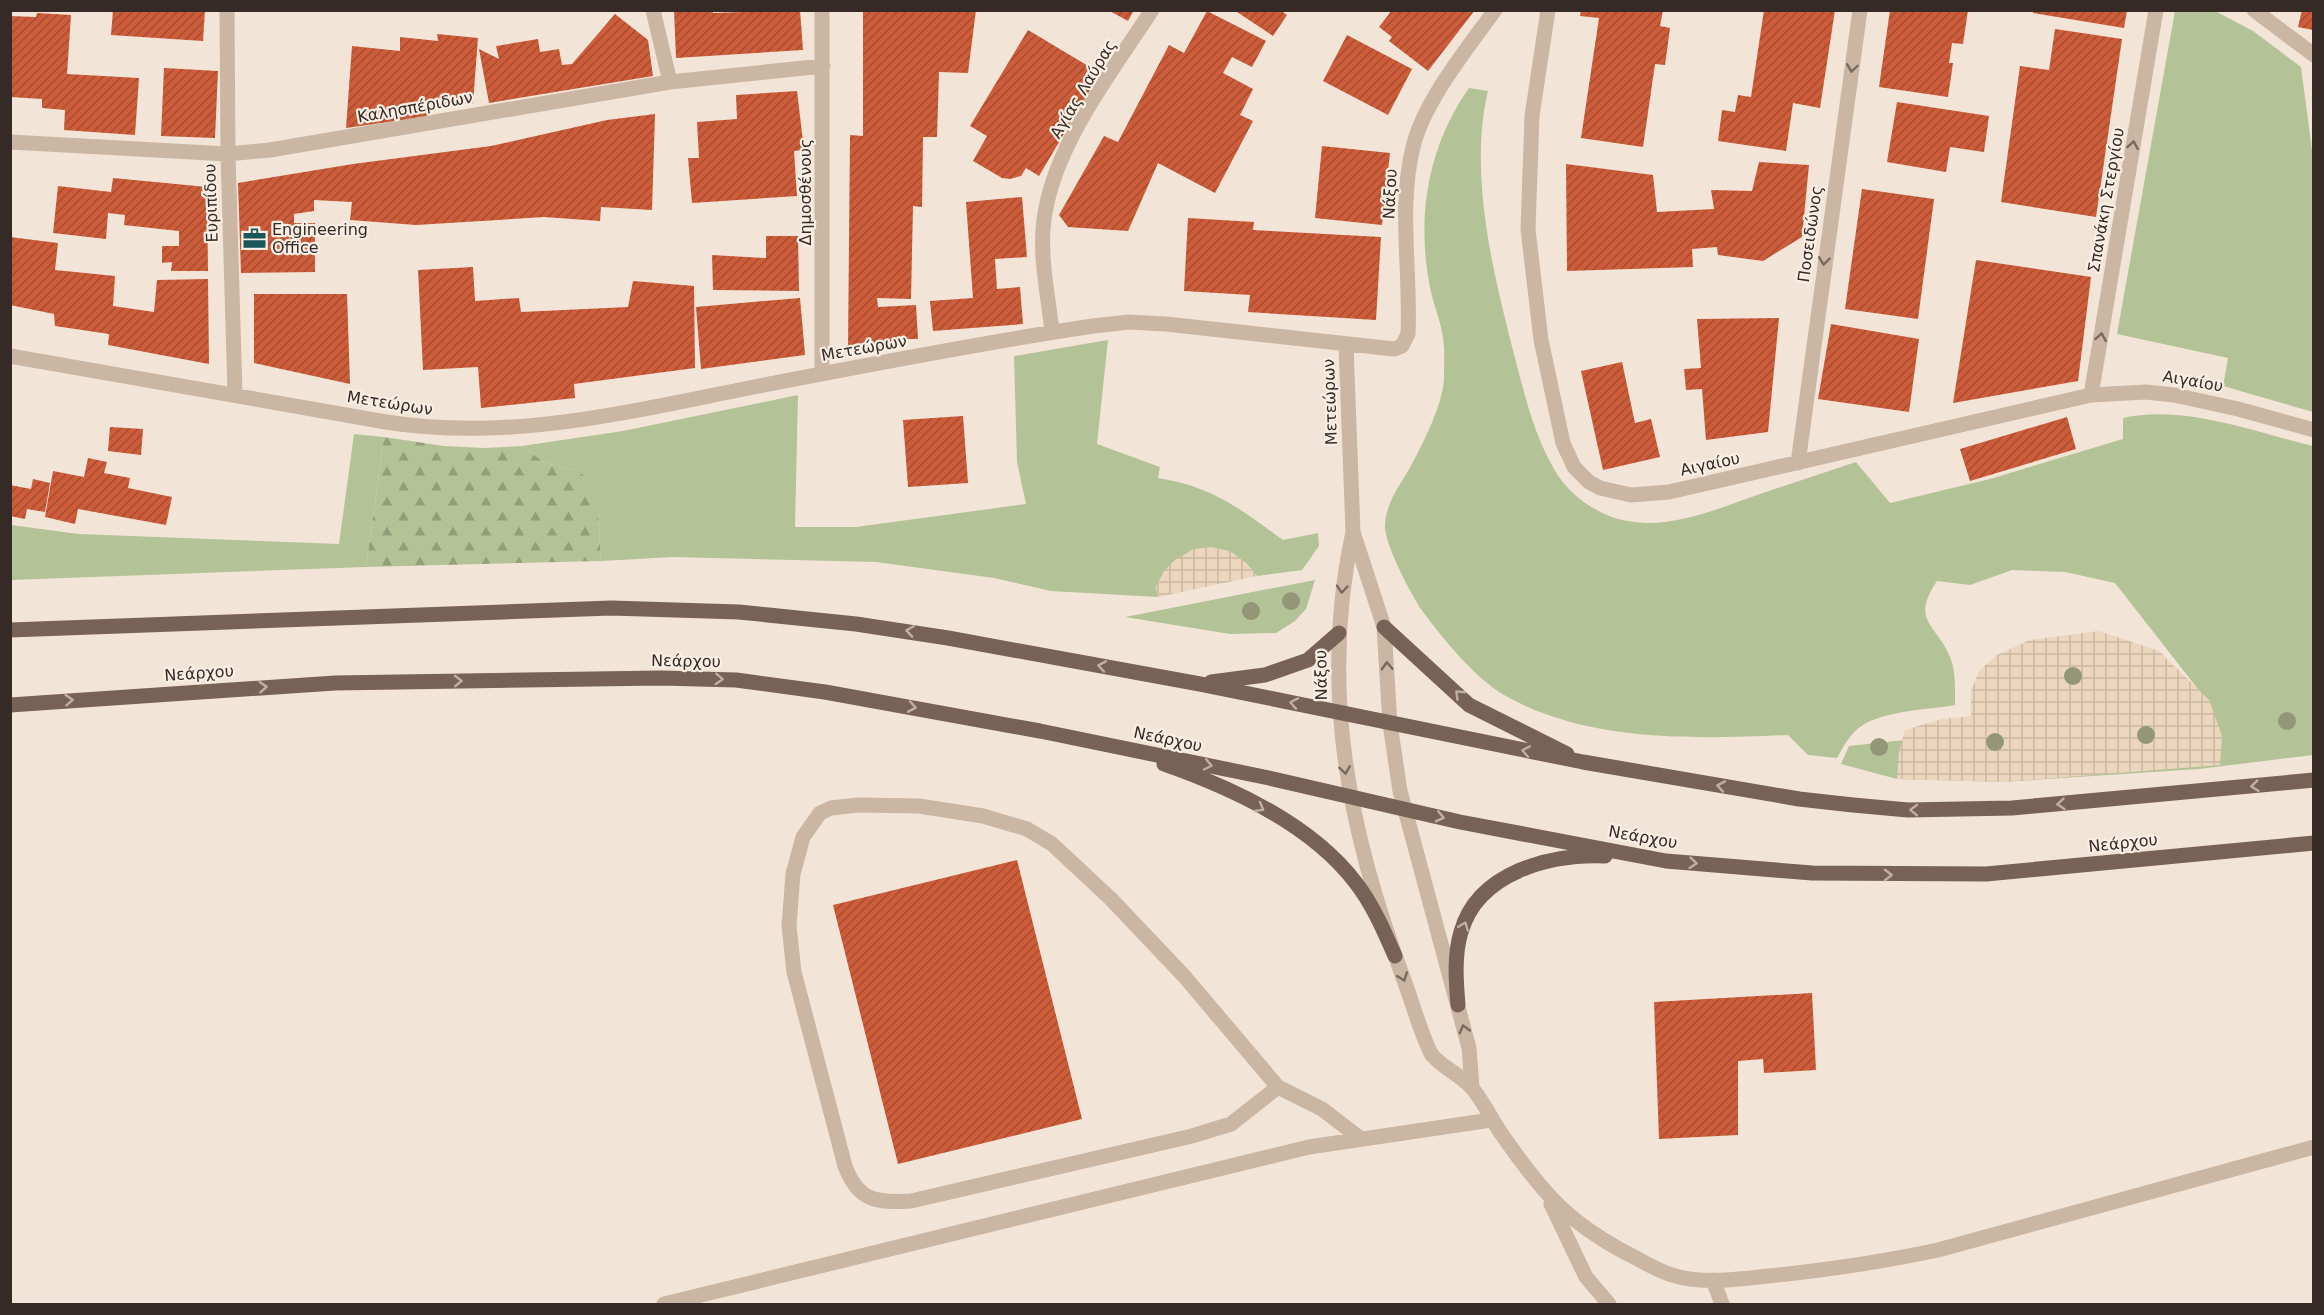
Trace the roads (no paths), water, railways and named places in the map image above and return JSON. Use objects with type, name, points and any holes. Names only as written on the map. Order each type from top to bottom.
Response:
[{"type":"main road","points":[[10,630],[534,610],[689,609],[781,616],[897,629],[1200,684],[1583,762],[1799,799],[1908,810],[2012,808],[2313,780]]},
{"type":"main road","points":[[1384,627],[1469,705],[1583,762]]},
{"type":"main road","points":[[1200,684],[1265,675],[1308,660],[1339,633]]},
{"type":"main road","name":"Νεάρχου","points":[[10,705],[335,683],[706,678],[769,683],[825,692],[1110,745],[1269,778],[1350,798],[1666,861],[1812,873],[1986,874],[2313,843]]},
{"type":"main road","points":[[1110,745],[1209,780],[1271,813],[1317,844],[1356,883],[1381,924],[1395,956]]},
{"type":"main road","points":[[1458,1005],[1455,981],[1461,931],[1477,901],[1497,882],[1520,870],[1567,858],[1598,856],[1666,861]]},
{"type":"street","name":"Ευριπίδου","points":[[227,10],[228,154],[235,394]]},
{"type":"street","points":[[654,10],[670,82]]},
{"type":"street","name":"Δημοσθένους","points":[[822,10],[824,66],[822,373]]},
{"type":"street","name":"Αγίας Λαύρας","points":[[1052,332],[1043,233],[1052,188],[1073,136],[1089,107],[1152,10]]},
{"type":"street","name":"Νάξου","points":[[1346,345],[1394,349],[1402,346],[1406,340],[1408,320],[1406,202],[1414,145],[1427,114],[1449,77],[1495,10]]},
{"type":"street","name":"Αιγαίου","points":[[1548,10],[1532,116],[1528,229],[1548,381],[1569,460],[1589,482],[1610,492],[1631,495],[1669,492],[2091,395],[2146,392],[2174,395],[2238,409],[2313,430]]},
{"type":"street","name":"Ποσειδώνος","points":[[1798,463],[1860,10]]},
{"type":"street","name":"Σπανάκη Στεργίου","points":[[2091,395],[2156,10]]},
{"type":"street","points":[[2254,10],[2313,55]]},
{"type":"street","name":"Καλησπέριδων","points":[[10,142],[228,154],[270,150],[670,82],[824,66]]},
{"type":"street","name":"Μετεώρων","points":[[10,356],[417,427],[483,431],[597,418],[822,373],[1093,326],[1148,322],[1346,345],[1353,532],[1377,597],[1384,627],[1390,724],[1405,809],[1469,1048],[1472,1087]]},
{"type":"street","name":"Νάξου","points":[[1353,532],[1344,573],[1339,633],[1339,712],[1350,798],[1395,956],[1432,1054],[1472,1087]]},
{"type":"street","points":[[1278,1087],[1240,1119],[1223,1127],[911,1201],[882,1203],[872,1200],[850,1180],[845,1166],[794,972],[789,926],[791,896],[793,874],[803,837],[820,813],[831,808],[866,805],[919,806],[954,811],[1027,829],[1052,844],[1111,899],[1184,976],[1278,1087],[1322,1109],[1361,1139]]},
{"type":"street","points":[[1472,1087],[1491,1119],[1544,1191],[1585,1230],[1623,1252],[1672,1275],[1713,1280],[1838,1268],[1938,1250],[2313,1148]]},
{"type":"street","points":[[664,1305],[1308,1147],[1491,1119]]},
{"type":"street","points":[[1544,1191],[1586,1277],[1609,1305]]},
{"type":"street","points":[[1713,1280],[1722,1305]]},
{"type":"place","name":"Engineering Office","points":[[254,238]]}]
